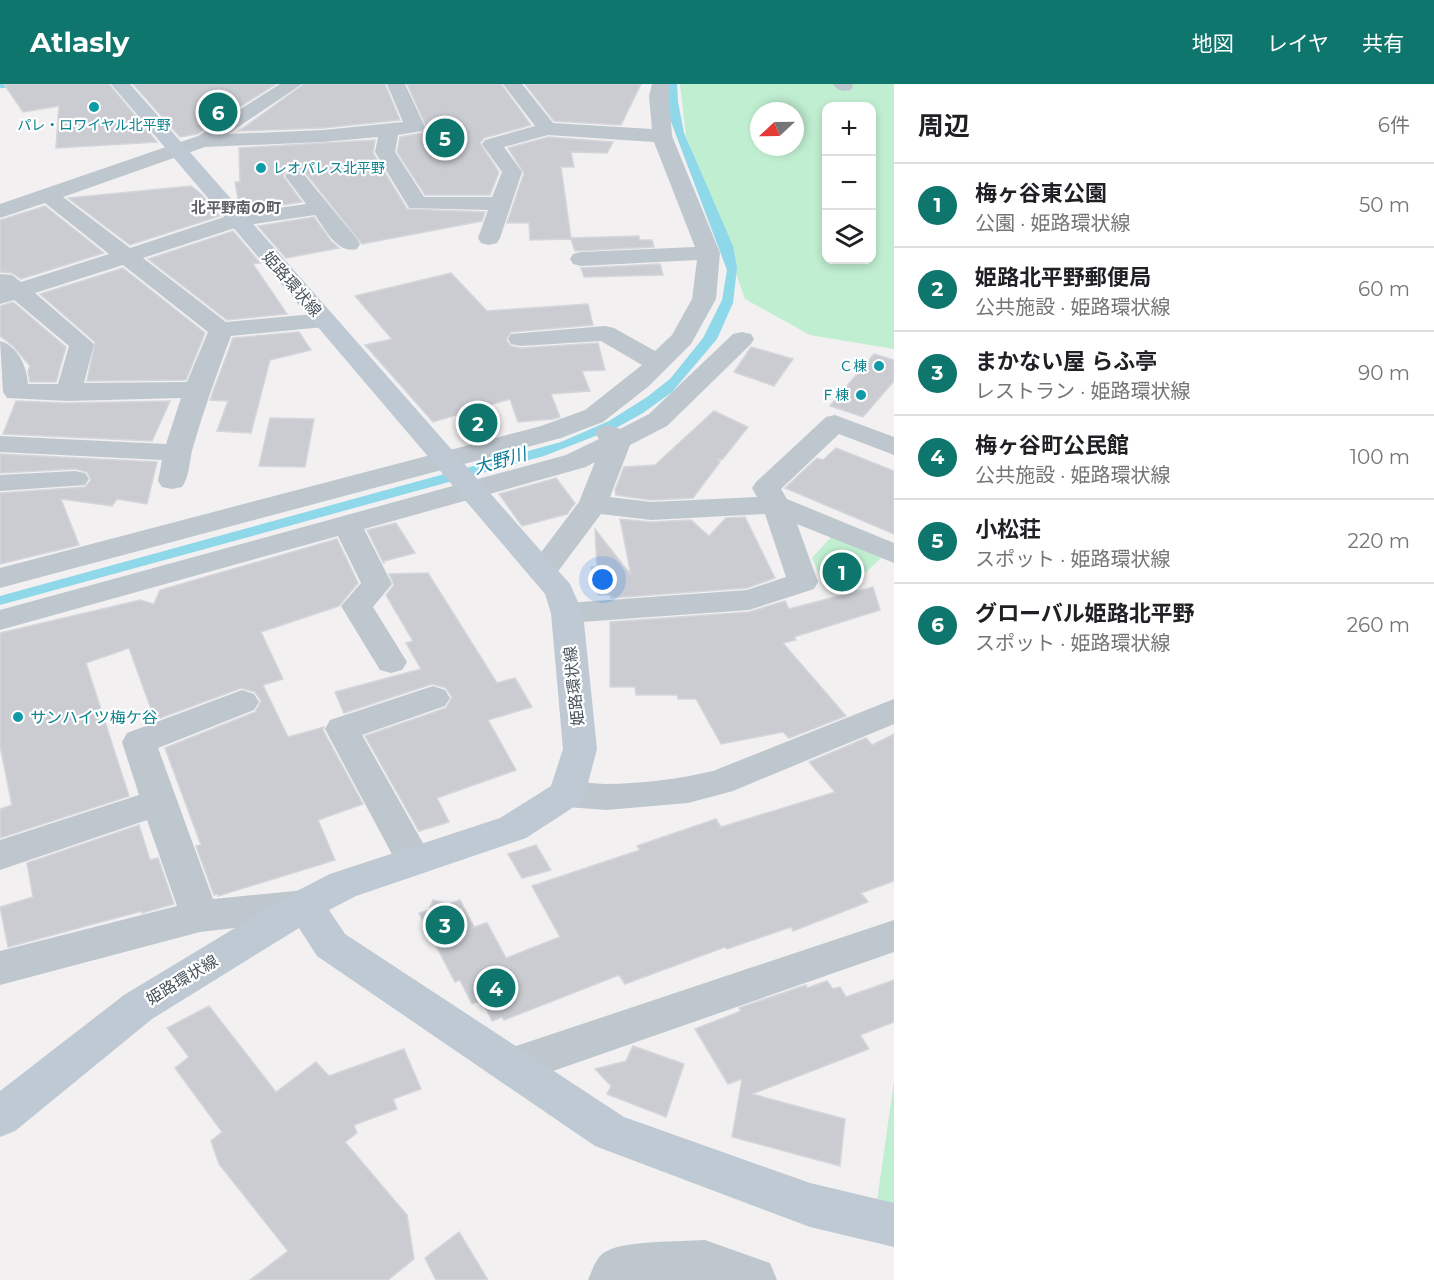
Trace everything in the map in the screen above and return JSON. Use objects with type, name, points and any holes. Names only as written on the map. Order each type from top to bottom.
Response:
[{"type":"main road","name":"姫路環状線","points":[[0,1117],[138,1006],[305,905],[343,885],[513,828],[567,794],[580,749],[567,613],[559,591],[120,84]]},
{"type":"main road","points":[[305,905],[332,945],[609,1132],[810,1205],[894,1225]]},
{"type":"street","points":[[0,211],[179,151],[202,141],[293,84]]},
{"type":"street","points":[[202,141],[389,131],[415,127],[396,84]]},
{"type":"street","points":[[512,84],[547,129]]},
{"type":"street","points":[[0,578],[550,432],[594,416],[659,364],[682,339],[704,299],[709,253],[662,136],[659,96],[661,84]]},
{"type":"street","points":[[489,238],[512,172],[492,144],[547,129],[662,136]]},
{"type":"street","points":[[389,131],[385,152],[417,203],[499,204]]},
{"type":"street","points":[[295,176],[349,244]]},
{"type":"street","points":[[49,196],[221,330],[324,320]]},
{"type":"street","points":[[6,289],[126,256],[238,220],[320,208]]},
{"type":"street","points":[[581,259],[709,253]]},
{"type":"street","points":[[6,289],[82,344],[68,393]]},
{"type":"street","points":[[172,481],[177,453],[197,390],[221,330]]},
{"type":"street","points":[[520,339],[604,333],[659,364]]},
{"type":"street","points":[[0,620],[348,526],[576,460],[658,420],[742,339]]},
{"type":"street","points":[[0,349],[14,368],[16,392],[197,390]]},
{"type":"street","points":[[594,416],[616,442]]},
{"type":"street","points":[[567,613],[749,600],[803,582],[776,505],[766,488],[835,423],[894,447]]},
{"type":"street","points":[[542,571],[593,504],[616,442]]},
{"type":"street","points":[[0,444],[177,453]]},
{"type":"street","points":[[0,483],[75,479]]},
{"type":"street","points":[[593,504],[651,512],[776,505],[894,554]]},
{"type":"street","points":[[348,526],[376,584],[357,606],[392,662]]},
{"type":"street","points":[[414,861],[342,729],[432,698]]},
{"type":"street","points":[[200,916],[139,742],[242,702]]},
{"type":"street","points":[[567,794],[606,797],[688,790],[720,782],[894,711]]},
{"type":"street","points":[[0,855],[159,802]]},
{"type":"street","points":[[0,968],[200,916],[305,905]]},
{"type":"street","points":[[513,1066],[894,936]]},
{"type":"street","points":[[612,1280],[620,1269],[705,1263],[753,1280]]},
{"type":"green space","points":[[680,84],[894,84],[894,349],[810,335],[745,299],[686,136]]},
{"type":"green space","points":[[832,536],[881,558],[842,595],[824,586],[812,558]]},
{"type":"green space","points":[[894,1081],[894,1205],[877,1201]]},
{"type":"water","name":"大野川","points":[[668,84],[677,84],[684,133],[733,246],[737,268],[733,303],[717,339],[672,392],[643,413],[616,428],[544,456],[0,605],[0,596],[561,442],[609,421],[647,397],[670,379],[703,338],[722,300],[727,270],[670,119]]},
{"type":"building","points":[[4,84],[109,84],[157,142],[56,148],[59,106],[23,112]]},
{"type":"building","points":[[133,84],[276,84],[197,134],[180,137]]},
{"type":"building","points":[[304,84],[385,84],[400,120],[323,128],[239,131]]},
{"type":"building","points":[[407,84],[501,84],[531,125],[484,138],[480,143],[499,172],[490,195],[425,195],[397,152],[400,137],[422,133],[427,128]]},
{"type":"building","points":[[525,84],[641,84],[621,125],[554,121]]},
{"type":"building","points":[[548,137],[613,142],[607,153],[571,152],[574,167],[561,167],[571,238],[639,236],[639,240],[652,240],[654,247],[575,251],[571,239],[530,240],[529,223],[507,223],[524,173],[508,148]]},
{"type":"building","points":[[375,140],[373,153],[407,209],[485,212],[482,221],[362,244],[304,171],[296,168],[287,170],[283,176],[302,202],[244,211],[239,204],[235,182],[240,182],[239,148]]},
{"type":"building","points":[[191,186],[220,216],[130,245],[68,198]]},
{"type":"building","points":[[45,206],[104,253],[21,279],[12,273],[0,272],[0,220]]},
{"type":"building","points":[[314,217],[331,241],[339,248],[286,258],[258,226]]},
{"type":"building","points":[[233,231],[260,263],[253,264],[287,314],[227,320],[148,259]]},
{"type":"building","points":[[660,264],[663,275],[584,277],[581,268]]},
{"type":"building","points":[[123,268],[205,333],[186,380],[87,381],[95,342],[40,294]]},
{"type":"building","points":[[451,273],[487,311],[588,304],[593,325],[511,332],[506,340],[511,346],[520,348],[598,343],[605,370],[582,371],[590,391],[551,394],[560,417],[553,419],[518,422],[510,399],[433,422],[365,345],[392,339],[355,296]]},
{"type":"building","points":[[13,302],[66,347],[56,382],[30,382],[28,371],[30,366],[13,346],[0,336],[0,306]]},
{"type":"building","points":[[299,332],[311,350],[270,360],[251,433],[217,431],[228,401],[210,400],[233,338]]},
{"type":"building","points":[[751,347],[793,359],[774,386],[734,372]]},
{"type":"building","points":[[874,354],[894,360],[894,381],[863,417],[830,406]]},
{"type":"building","points":[[16,401],[68,403],[170,401],[152,441],[3,434]]},
{"type":"building","points":[[714,411],[748,427],[722,460],[718,459],[720,462],[693,498],[651,500],[616,495],[615,490],[624,467],[655,465]]},
{"type":"building","points":[[270,418],[314,419],[305,467],[259,466]]},
{"type":"building","points":[[836,448],[894,471],[894,534],[785,488],[817,458],[823,460]]},
{"type":"building","points":[[0,454],[157,462],[147,504],[117,499],[112,506],[61,499],[79,545],[0,564],[0,493],[85,487],[91,480],[87,472],[75,469],[0,473]]},
{"type":"building","points":[[556,478],[575,503],[567,514],[522,526],[499,494]]},
{"type":"building","points":[[745,517],[775,578],[747,588],[611,598],[611,595],[598,595],[591,567],[597,567],[595,529],[631,575],[620,519],[651,522],[691,520],[709,536],[726,518]]},
{"type":"building","points":[[396,523],[415,553],[384,561],[384,564],[367,530]]},
{"type":"building","points":[[337,539],[358,583],[339,606],[261,632],[283,679],[263,685],[288,737],[324,727],[323,730],[363,804],[318,820],[335,860],[218,896],[214,895],[196,846],[201,845],[165,748],[255,712],[261,701],[255,692],[241,688],[155,720],[129,648],[86,663],[129,796],[0,838],[0,809],[12,805],[0,746],[0,633],[140,600],[154,604],[160,590]]},
{"type":"building","points":[[428,573],[497,683],[515,678],[532,707],[488,720],[516,770],[437,798],[449,822],[419,831],[365,736],[446,708],[452,697],[446,688],[432,684],[344,713],[335,692],[421,669],[406,643],[413,641],[386,595],[394,585],[389,574]]},
{"type":"building","points":[[873,587],[880,610],[794,637],[796,640],[783,643],[846,716],[789,738],[783,732],[721,744],[696,699],[678,699],[677,695],[636,695],[635,687],[610,687],[610,622],[749,612],[785,601],[789,609]]},
{"type":"building","points":[[894,734],[894,881],[861,893],[868,902],[793,931],[791,927],[727,949],[725,947],[625,984],[619,975],[504,1020],[502,1017],[492,1021],[482,1000],[472,1004],[460,980],[455,982],[419,913],[429,910],[433,900],[449,904],[460,900],[474,927],[487,923],[506,958],[560,937],[532,886],[640,850],[637,846],[716,819],[721,827],[835,792],[809,762],[866,738],[872,745]]},
{"type":"building","points":[[139,825],[150,860],[158,858],[174,904],[8,947],[0,907],[33,897],[27,863]]},
{"type":"building","points":[[536,845],[551,870],[522,878],[508,854]]},
{"type":"building","points":[[894,980],[894,1022],[860,1035],[869,1049],[752,1094],[845,1119],[840,1166],[732,1137],[742,1079],[728,1084],[695,1029],[741,1011],[739,1008],[806,985],[807,988],[827,981],[833,989],[840,987],[846,997]]},
{"type":"building","points":[[209,1006],[276,1092],[316,1062],[329,1076],[404,1049],[421,1089],[393,1099],[397,1109],[354,1125],[357,1133],[345,1142],[407,1215],[414,1259],[388,1280],[250,1280],[288,1251],[219,1164],[211,1141],[222,1132],[175,1068],[189,1057],[167,1028]]},
{"type":"building","points":[[633,1046],[684,1064],[666,1117],[607,1094],[611,1086],[595,1069],[626,1061]]},
{"type":"building","points":[[459,1232],[488,1280],[436,1280],[425,1258]]},
{"type":"waterway","points":[[0,86],[19,86]]},
{"type":"place","name":"パレ・ロワイヤル北平野","points":[[94,107]]},
{"type":"place","name":"グローバル姫路北平野","points":[[218,112]]},
{"type":"place","name":"小松荘","points":[[445,138]]},
{"type":"place","name":"レオパレス北平野","points":[[261,168]]},
{"type":"place","name":"Ｃ棟","points":[[879,366]]},
{"type":"place","name":"Ｆ棟","points":[[861,395]]},
{"type":"place","name":"姫路北平野郵便局","points":[[478,423]]},
{"type":"place","name":"梅ヶ谷東公園","points":[[842,572]]},
{"type":"place","name":"サンハイツ梅ケ谷","points":[[18,717]]},
{"type":"place","name":"まかない屋 らふ亭","points":[[445,925]]},
{"type":"place","name":"梅ヶ谷町公民館","points":[[496,988]]},
{"type":"district","name":"北平野南の町","points":[[236,207]]}]
